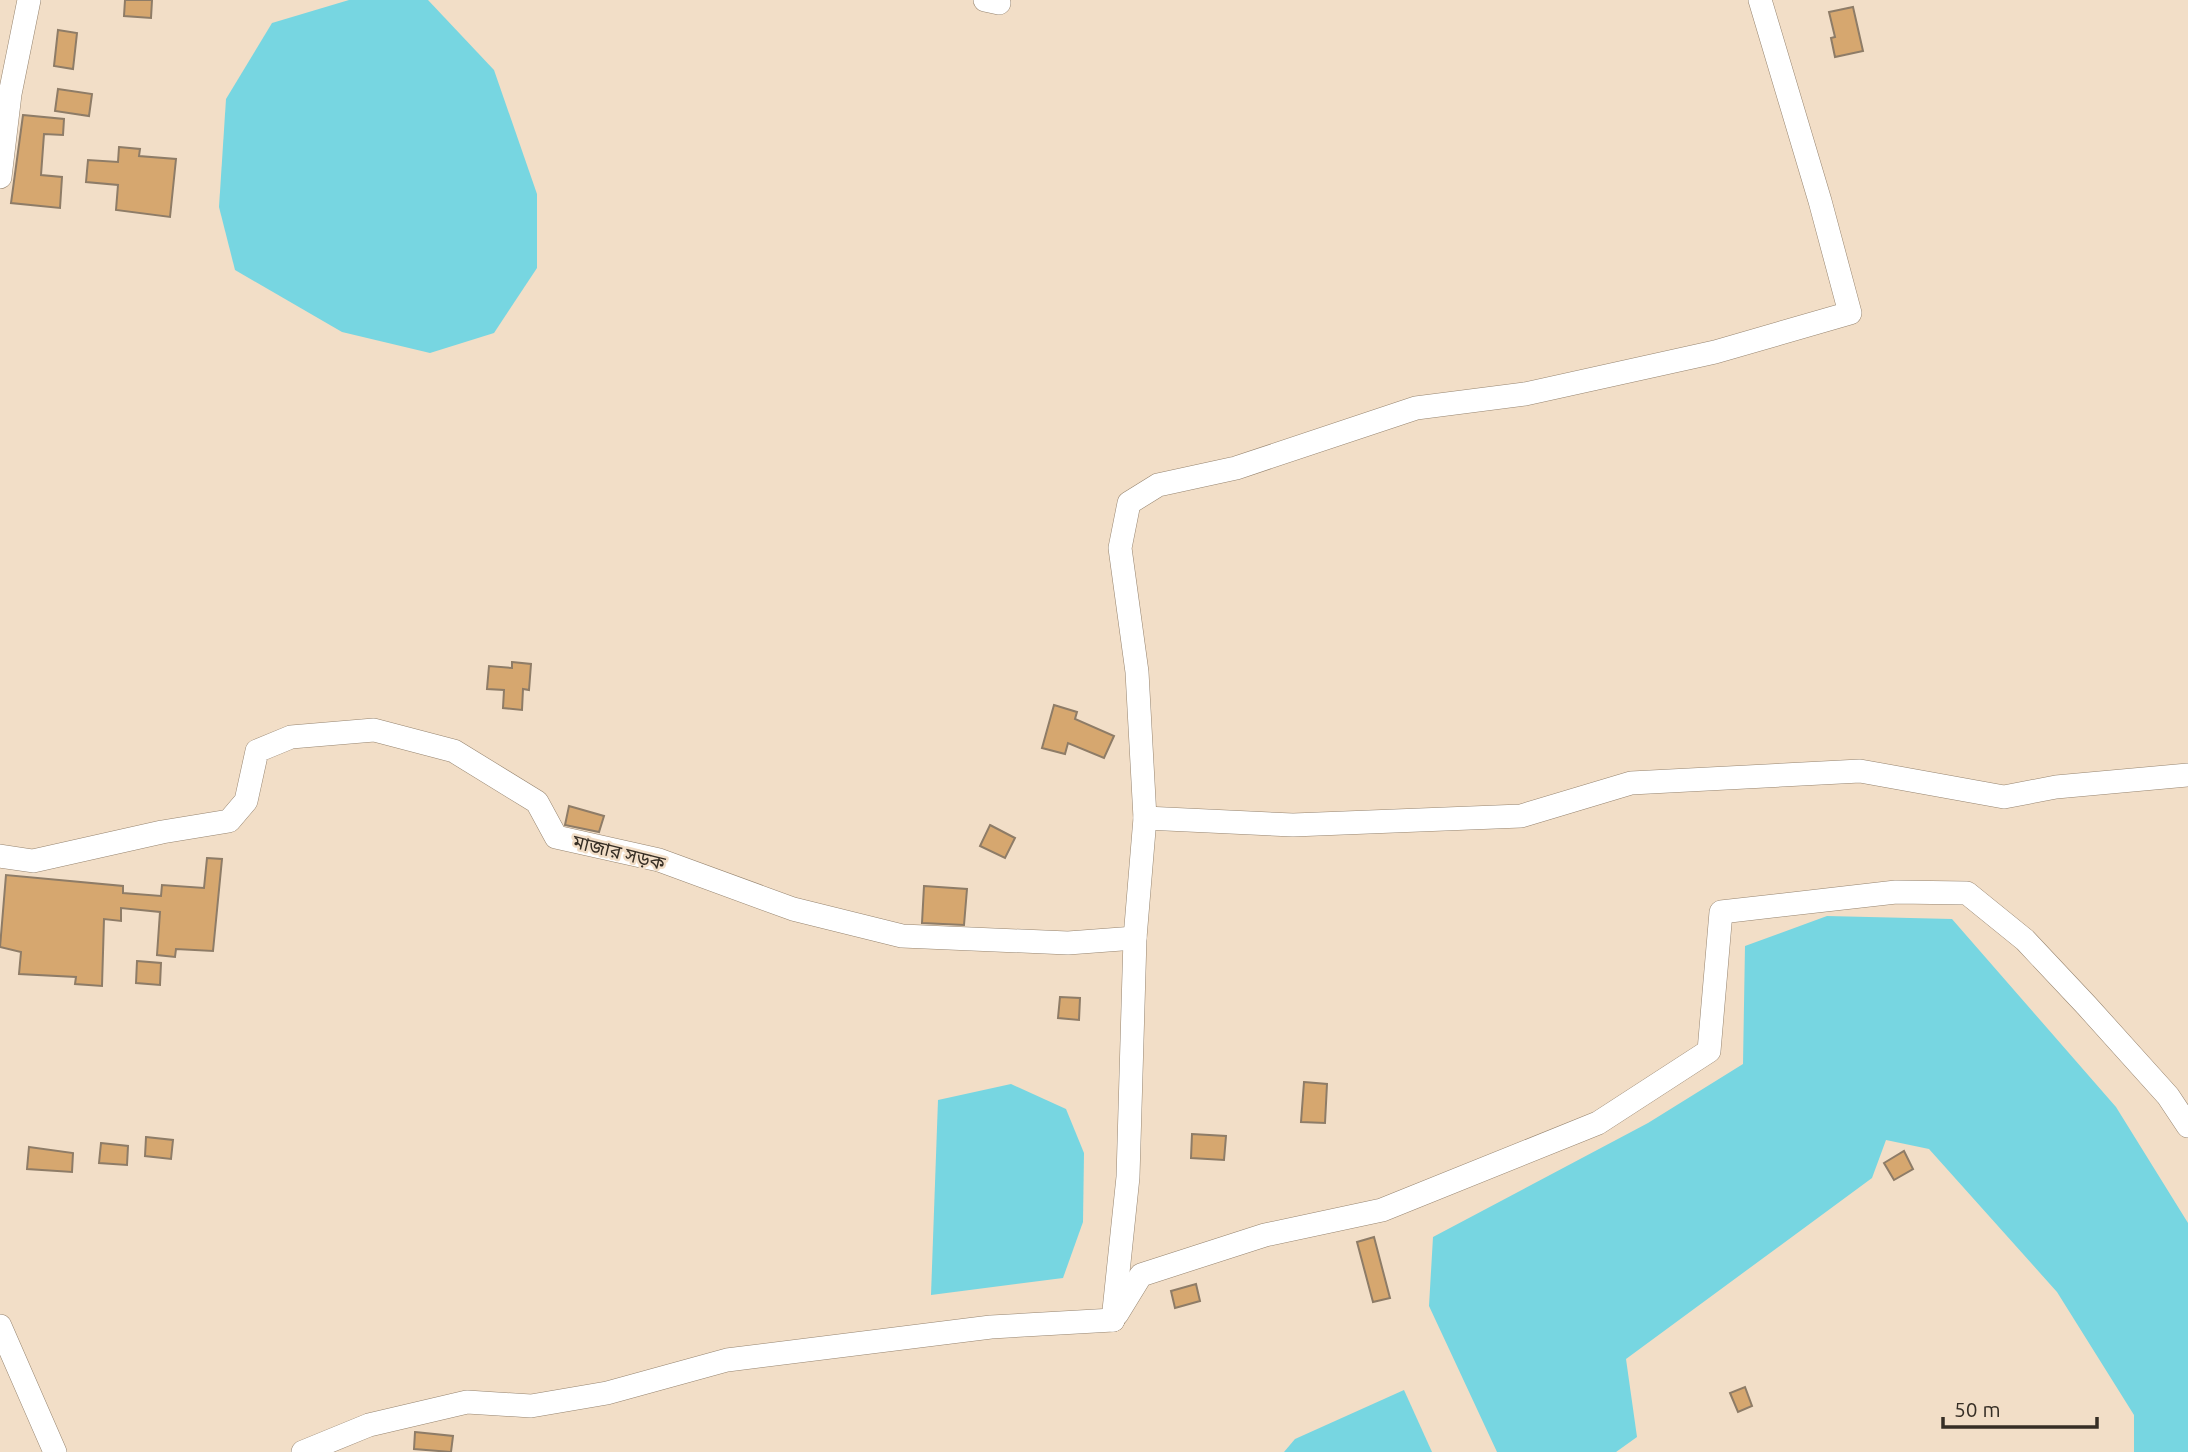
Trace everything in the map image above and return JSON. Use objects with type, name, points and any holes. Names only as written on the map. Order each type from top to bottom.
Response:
[{"type":"street","points":[[0,177],[10,94],[29,0]]},
{"type":"street","points":[[1113,1320],[1128,1177],[1135,938],[1145,818],[1137,672],[1120,548],[1129,503],[1158,485],[1236,468],[1416,408],[1525,394],[1715,352],[1850,313],[1820,201],[1759,0]]},
{"type":"street","name":"মাজার সড়ক","points":[[0,856],[33,861],[162,832],[229,821],[246,801],[257,751],[291,737],[374,730],[454,751],[537,802],[556,837],[659,860],[793,909],[902,936],[1068,943],[1135,938]]},
{"type":"street","points":[[1145,818],[1293,825],[1521,816],[1631,783],[1860,771],[2004,797],[2056,787],[2188,775]]},
{"type":"street","points":[[1113,1320],[1141,1275],[1265,1235],[1382,1210],[1598,1123],[1668,1080],[1709,1051],[1721,912],[1896,892],[1967,893],[2025,940],[2070,987],[2168,1096],[2188,1126]]},
{"type":"street","points":[[303,1452],[369,1425],[467,1402],[531,1406],[607,1393],[727,1360],[991,1327],[1113,1320]]},
{"type":"street","points":[[0,1326],[55,1452]]},
{"type":"water","points":[[349,0],[428,0],[494,70],[537,194],[537,268],[494,333],[430,353],[342,332],[235,270],[219,207],[226,99],[272,23]]},
{"type":"water","points":[[1827,916],[1952,919],[2116,1107],[2188,1223],[2188,1452],[2134,1452],[2134,1415],[2057,1292],[1929,1149],[1886,1140],[1872,1178],[1626,1359],[1637,1437],[1616,1452],[1497,1452],[1429,1306],[1433,1237],[1648,1123],[1743,1064],[1745,946]]},
{"type":"water","points":[[1011,1084],[1066,1109],[1084,1153],[1083,1222],[1063,1278],[931,1295],[938,1100]]},
{"type":"water","points":[[1404,1390],[1432,1452],[1284,1452],[1295,1439]]},
{"type":"building","points":[[125,0],[152,0],[151,18],[124,16]]},
{"type":"building","points":[[1853,7],[1863,51],[1835,57],[1831,38],[1835,37],[1829,12]]},
{"type":"building","points":[[58,30],[77,33],[73,69],[54,66]]},
{"type":"building","points":[[58,89],[92,94],[89,116],[55,111]]},
{"type":"building","points":[[23,115],[64,119],[63,135],[44,134],[41,175],[62,177],[60,208],[11,203]]},
{"type":"building","points":[[119,147],[140,149],[139,156],[176,159],[170,217],[116,210],[118,185],[86,182],[88,160],[118,162]]},
{"type":"building","points":[[512,662],[531,664],[529,690],[523,689],[522,710],[503,708],[504,690],[487,689],[489,666],[512,668]]},
{"type":"building","points":[[1054,705],[1077,712],[1075,719],[1114,736],[1104,758],[1068,743],[1065,754],[1042,748]]},
{"type":"building","points":[[569,806],[604,816],[599,832],[565,825]]},
{"type":"building","points":[[990,825],[1015,838],[1005,858],[980,846]]},
{"type":"building","points":[[207,858],[222,859],[213,951],[176,949],[175,957],[157,955],[160,912],[121,908],[121,921],[104,919],[102,986],[75,984],[76,977],[19,974],[21,952],[0,947],[6,875],[123,886],[123,893],[161,896],[162,885],[204,888]]},
{"type":"building","points":[[924,886],[967,889],[964,925],[922,923]]},
{"type":"building","points":[[137,961],[161,963],[160,985],[136,983]]},
{"type":"building","points":[[1060,997],[1080,998],[1079,1020],[1058,1018]]},
{"type":"building","points":[[1304,1082],[1327,1084],[1325,1123],[1301,1122]]},
{"type":"building","points":[[1192,1134],[1226,1136],[1224,1160],[1191,1158]]},
{"type":"building","points":[[146,1137],[173,1140],[171,1159],[145,1156]]},
{"type":"building","points":[[101,1143],[128,1146],[127,1165],[99,1163]]},
{"type":"building","points":[[29,1147],[73,1153],[72,1172],[27,1169]]},
{"type":"building","points":[[1904,1151],[1913,1169],[1894,1180],[1884,1163]]},
{"type":"building","points":[[1374,1237],[1390,1298],[1373,1302],[1357,1242]]},
{"type":"building","points":[[1196,1284],[1200,1301],[1175,1308],[1171,1291]]},
{"type":"building","points":[[1745,1387],[1752,1406],[1738,1412],[1730,1393]]},
{"type":"building","points":[[415,1432],[453,1436],[451,1452],[414,1449]]}]
